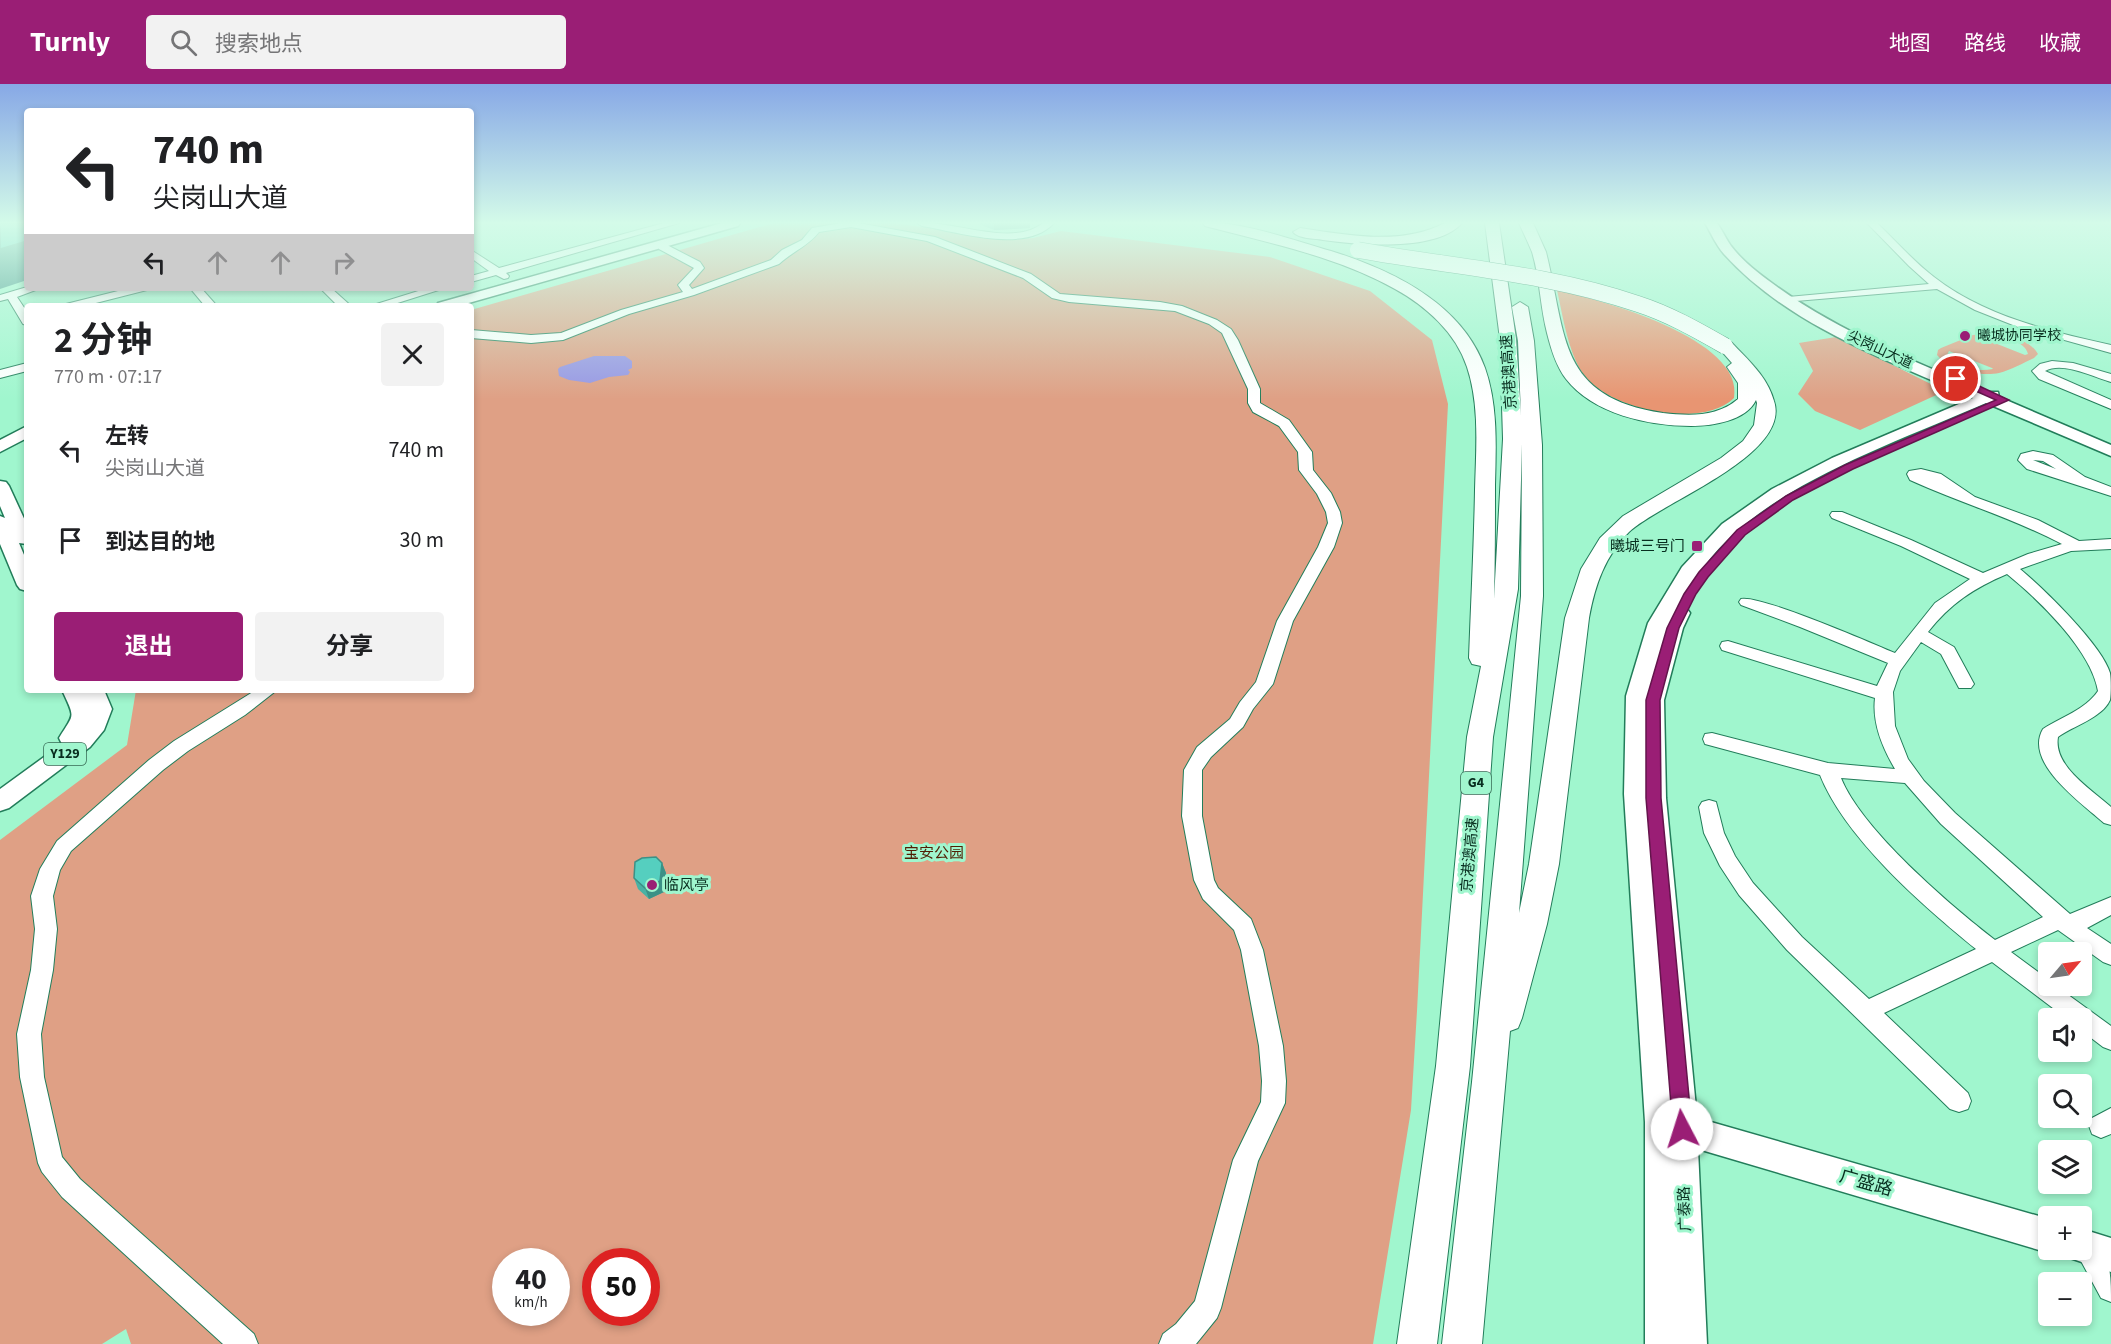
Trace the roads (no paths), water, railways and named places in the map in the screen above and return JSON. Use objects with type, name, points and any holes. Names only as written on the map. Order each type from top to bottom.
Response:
[{"type":"highway","points":[[1393,282],[1435,309],[1459,336],[1475,365],[1483,400],[1485,462],[1480,737]]},
{"type":"highway","name":"京港澳高速","points":[[1417,1344],[1453,1066],[1480,737],[1507,589],[1513,440],[1508,339],[1500,282]]},
{"type":"highway","name":"京港澳高速","points":[[1462,1344],[1489,1082],[1532,596],[1532,445],[1526,341],[1515,282]]},
{"type":"highway","points":[[1489,1082],[1532,924],[1540,884],[1583,586],[1608,543],[1624,527],[1643,511],[1731,462],[1752,443],[1766,425],[1768,411],[1761,385],[1752,371],[1720,347],[1657,316],[1582,291],[1529,282]]},
{"type":"highway","points":[[1545,282],[1563,356],[1573,376],[1591,391],[1621,408],[1657,417],[1698,420],[1728,415],[1747,401],[1749,393],[1747,383],[1720,347]]},
{"type":"main road","points":[[453,303],[527,282]]},
{"type":"main road","points":[[467,303],[541,282]]},
{"type":"main road","name":"尖岗山大道","points":[[1769,282],[1792,299],[1873,342],[2111,451]]},
{"type":"main road","name":"尖岗山大道","points":[[1771,282],[1792,299]]},
{"type":"main road","name":"尖岗山大道","points":[[1995,399],[2111,445]]},
{"type":"main road","name":"广泰路","points":[[1689,1344],[1671,1126],[1654,798],[1653,700],[1673,628],[1690,594],[1704,574],[1741,533],[1790,498],[1849,467],[1995,399]]},
{"type":"main road","points":[[0,427],[24,425]]},
{"type":"main road","points":[[0,433],[24,426]]},
{"type":"main road","points":[[0,438],[24,431]]},
{"type":"main road","points":[[0,447],[24,432]]},
{"type":"main road","points":[[0,486],[24,538]]},
{"type":"main road","points":[[0,522],[24,578]]},
{"type":"main road","name":"Y129","points":[[0,790],[77,731],[84,715],[74,693]]},
{"type":"main road","name":"Y129","points":[[0,802],[82,741],[93,730],[101,709],[94,693]]},
{"type":"main road","name":"广泰路","points":[[1663,1344],[1671,1126]]},
{"type":"main road","name":"广盛路","points":[[1671,1126],[2038,1233]]},
{"type":"street","points":[[512,282],[516,285]]},
{"type":"street","points":[[687,282],[683,285],[690,292]]},
{"type":"street","points":[[474,334],[531,339],[553,338],[719,282]]},
{"type":"street","points":[[1034,282],[1043,289],[1069,299],[1178,308],[1213,322],[1227,331],[1254,389],[1254,403],[1258,409],[1284,423],[1305,452],[1306,470],[1324,493],[1333,512],[1335,524],[1326,547],[1285,621],[1264,684],[1246,706],[1237,723],[1204,752],[1193,770],[1192,816],[1204,880],[1210,892],[1243,925],[1252,950],[1271,1046],[1274,1081],[1273,1103],[1246,1160],[1207,1308],[1186,1334],[1173,1344]]},
{"type":"street","points":[[1933,282],[1976,306],[2023,324],[2111,349]]},
{"type":"street","points":[[1792,299],[1939,286]]},
{"type":"street","points":[[24,291],[5,296],[24,317]]},
{"type":"street","points":[[82,303],[131,291]]},
{"type":"street","points":[[198,291],[208,303]]},
{"type":"street","points":[[329,291],[342,303]]},
{"type":"street","points":[[387,303],[429,291]]},
{"type":"street","points":[[2111,378],[2061,365],[2042,366],[2038,371],[2043,376],[2111,405]]},
{"type":"street","points":[[0,374],[24,368]]},
{"type":"street","points":[[2080,480],[2111,492]]},
{"type":"street","points":[[1969,499],[2033,523],[2075,545]]},
{"type":"street","points":[[1837,515],[1906,543],[1981,578]]},
{"type":"street","points":[[2111,544],[2075,545],[2031,557],[1981,578],[1946,601],[1898,661],[1883,694],[1885,720],[1892,746],[1932,803],[1997,864],[2066,922],[2111,956]]},
{"type":"street","points":[[2009,567],[2080,636],[2100,659],[2108,675],[2108,689],[2099,701],[2092,709],[2057,728],[2049,735],[2047,746],[2049,756],[2058,769],[2111,818]]},
{"type":"street","points":[[1747,602],[1806,623],[1898,661]]},
{"type":"street","points":[[1919,634],[1948,651],[1965,684]]},
{"type":"street","points":[[1728,646],[1883,694]]},
{"type":"street","points":[[244,1344],[71,1188],[51,1163],[32,1077],[29,1034],[42,970],[46,929],[42,896],[50,868],[64,846],[156,765],[181,746],[264,693]]},
{"type":"street","points":[[1712,739],[1828,770],[1912,777]]},
{"type":"street","points":[[1828,770],[1833,785],[1845,804],[1873,839],[1908,875],[1993,951],[2111,1040]]},
{"type":"street","points":[[1709,807],[1709,822],[1714,836],[1741,881],[1765,911],[1804,953],[1959,1101]]},
{"type":"street","points":[[1866,1011],[2056,921],[2075,924],[2111,905]]},
{"type":"street","points":[[2093,1249],[2111,1288]]},
{"type":"water","points":[[594,356],[625,356],[632,361],[632,368],[628,370],[630,372],[628,375],[609,377],[590,383],[559,376],[560,367]]},
{"type":"place","name":"曦城协同学校","points":[[1965,336]]},
{"type":"place","name":"曦城三号门","points":[[1697,546]]},
{"type":"place","name":"临风亭","points":[[652,885]]},
{"type":"park label","name":"宝安公园","points":[[934,853]]}]
